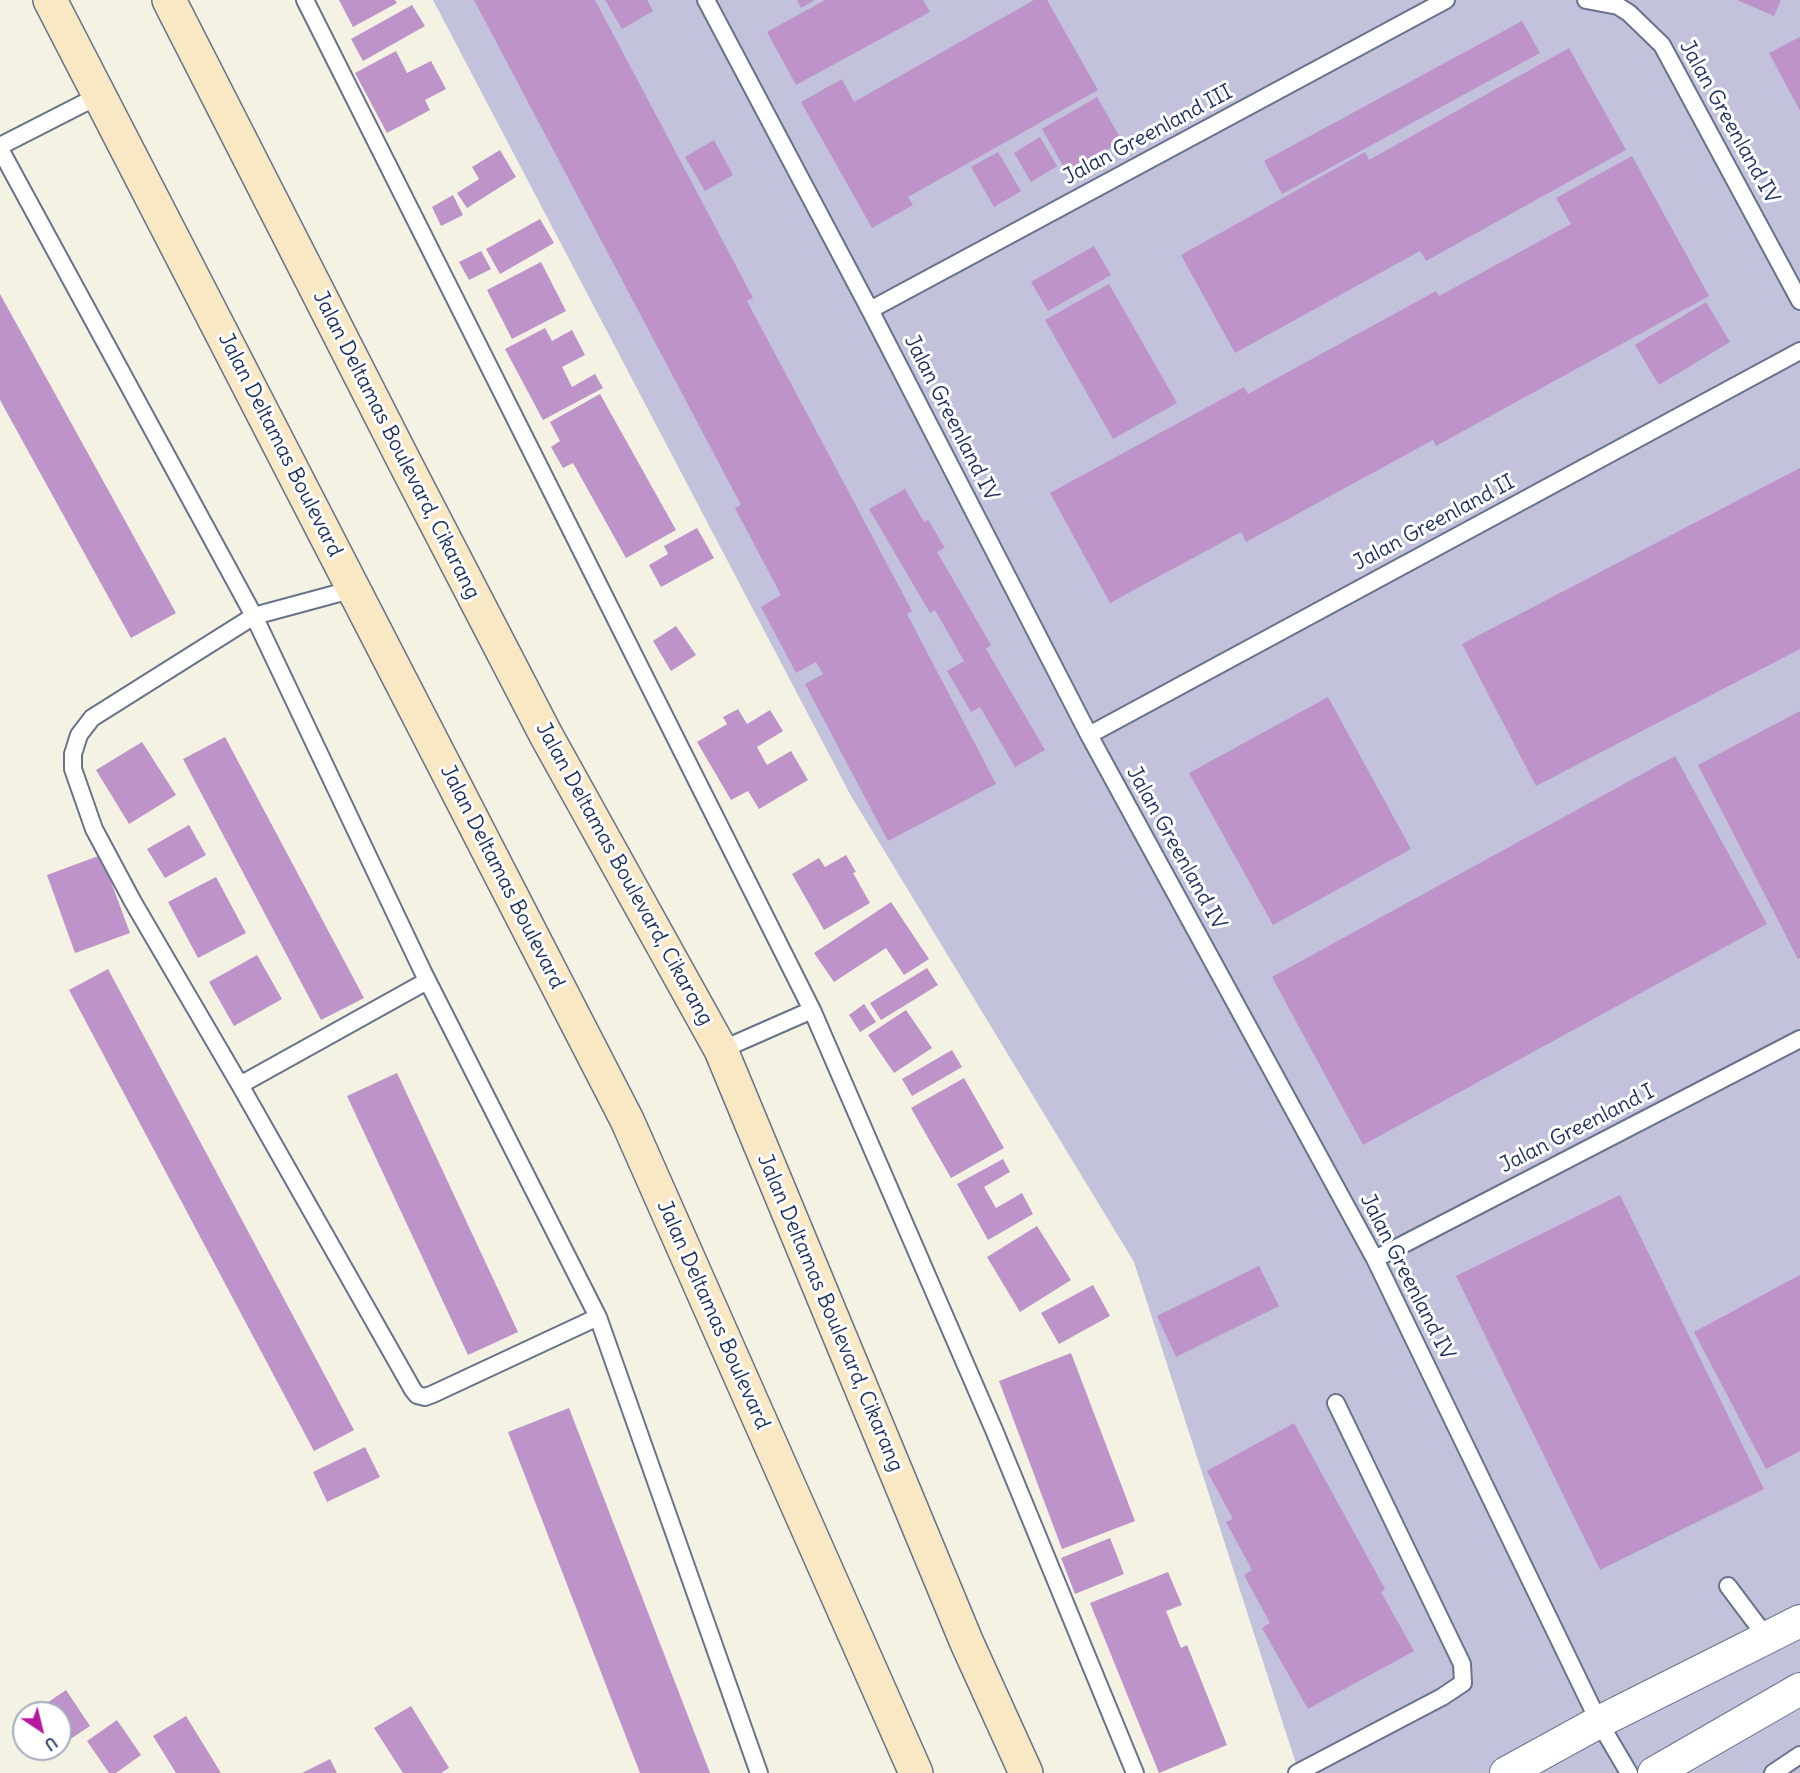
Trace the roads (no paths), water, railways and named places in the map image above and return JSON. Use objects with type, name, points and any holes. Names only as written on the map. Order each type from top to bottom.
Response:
[{"type":"street","name":"Jalan Deltamas Boulevard","points":[[50,0],[627,1120],[916,1773]]},
{"type":"street","name":"Jalan Deltamas Boulevard, Cikarang","points":[[169,0],[546,735],[721,1050],[967,1643],[1026,1773]]},
{"type":"street","points":[[1506,1773],[1599,1722],[1800,1621]]},
{"type":"street","points":[[1654,1773],[1800,1689]]},
{"type":"lane","points":[[305,0],[812,1011],[994,1430],[1135,1773]]},
{"type":"lane","name":"Jalan Greenland IV","points":[[706,0],[870,310],[1089,735],[1375,1259],[1599,1722],[1629,1773]]},
{"type":"lane","name":"Jalan Greenland III","points":[[870,310],[1446,0]]},
{"type":"lane","name":"Jalan Greenland IV","points":[[1586,0],[1618,6],[1629,13],[1662,45],[1800,301]]},
{"type":"lane","points":[[100,95],[0,147],[254,616],[427,981],[598,1317],[759,1773]]},
{"type":"lane","name":"Jalan Greenland II","points":[[1089,735],[1800,351]]},
{"type":"lane","points":[[354,589],[254,616],[92,718],[79,735],[72,761],[94,829],[133,902],[417,1395],[425,1397],[433,1394],[598,1317]]},
{"type":"lane","points":[[240,1085],[427,981]]},
{"type":"lane","points":[[721,1050],[812,1011]]},
{"type":"lane","name":"Jalan Greenland I","points":[[1375,1259],[1800,1039]]},
{"type":"lane","points":[[1297,1773],[1442,1697],[1462,1683],[1462,1664],[1336,1403]]},
{"type":"lane","points":[[1728,1586],[1767,1638]]},
{"type":"lane","points":[[1773,1773],[1800,1755]]}]
